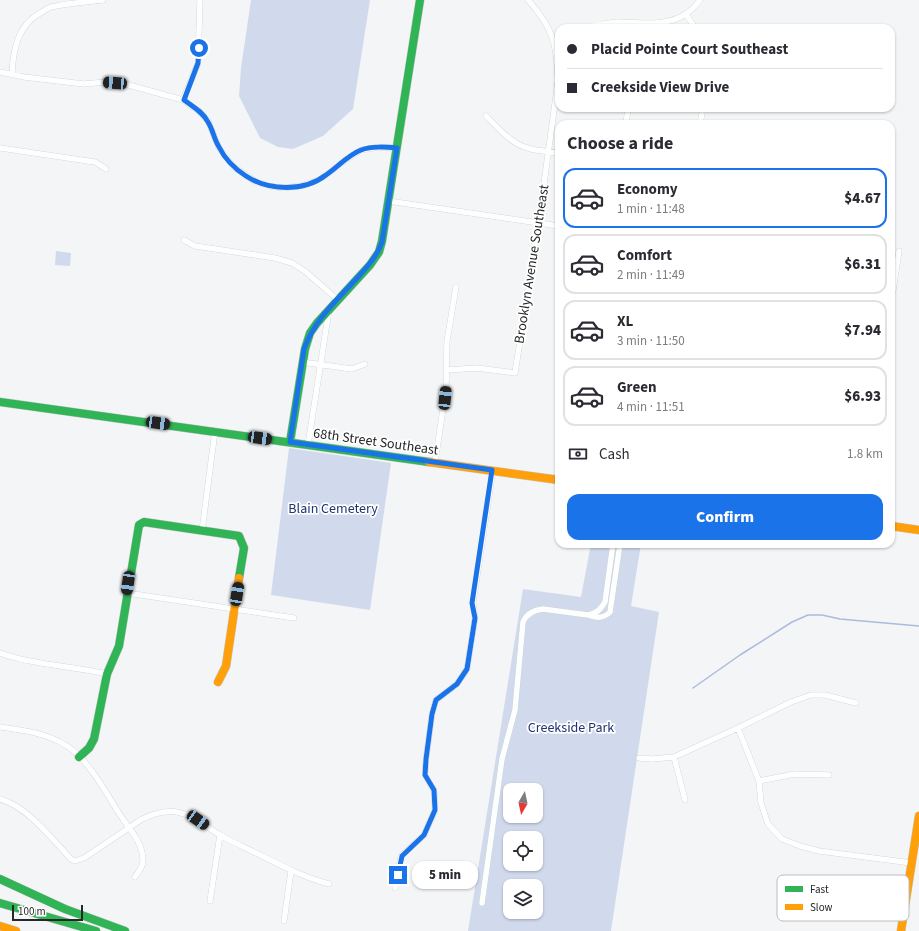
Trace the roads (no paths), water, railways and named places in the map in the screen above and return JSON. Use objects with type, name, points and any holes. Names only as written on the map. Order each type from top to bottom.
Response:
[{"type":"main road","points":[[290,442],[304,349],[310,333],[329,309],[370,265],[379,252],[382,242],[420,0]]},
{"type":"main road","name":"68th Street Southeast","points":[[0,402],[555,479]]},
{"type":"main road","points":[[79,757],[89,748],[94,739],[107,674],[119,646],[139,525],[144,522],[239,536],[244,548],[226,666],[218,682]]},
{"type":"main road","points":[[895,527],[919,530]]},
{"type":"main road","points":[[909,882],[919,816]]},
{"type":"main road","points":[[0,879],[65,910],[126,931]]},
{"type":"main road","points":[[0,903],[96,931]]},
{"type":"main road","points":[[901,931],[903,921]]},
{"type":"main road","points":[[0,926],[16,931]]},
{"type":"street","points":[[12,74],[12,58],[15,45],[26,24],[50,7],[103,0]]},
{"type":"street","points":[[184,100],[198,63],[200,0]]},
{"type":"street","name":"Brooklyn Avenue Southeast","points":[[528,0],[555,36]]},
{"type":"street","points":[[603,24],[616,22],[648,24],[664,22],[686,14],[700,0]]},
{"type":"street","points":[[686,14],[692,24]]},
{"type":"street","points":[[0,72],[24,77],[84,84],[105,82],[125,84],[184,100],[200,112],[208,121],[219,148],[234,167],[256,182],[269,186],[283,188],[300,186],[325,176],[361,150],[379,147],[397,148]]},
{"type":"street","name":"Brooklyn Avenue Southeast","points":[[447,370],[477,368],[515,373],[555,105]]},
{"type":"street","points":[[486,116],[518,144],[530,149],[555,153]]},
{"type":"street","points":[[0,148],[95,162],[106,169]]},
{"type":"street","points":[[388,201],[555,225]]},
{"type":"street","points":[[184,240],[195,246],[275,258],[292,263],[306,272],[338,300]]},
{"type":"street","points":[[895,278],[899,251]]},
{"type":"street","points":[[435,462],[444,407],[447,370],[447,341],[456,286]]},
{"type":"street","points":[[308,445],[329,309]]},
{"type":"street","points":[[302,362],[352,369],[365,364]]},
{"type":"street","points":[[202,530],[215,431]]},
{"type":"street","points":[[395,888],[402,856],[424,835],[435,810],[434,790],[425,775],[432,714],[436,700],[457,684],[467,669],[475,618],[472,603],[492,470]]},
{"type":"street","points":[[588,615],[596,613],[601,609],[604,602],[612,548]]},
{"type":"street","points":[[482,903],[502,759],[515,710],[523,622],[526,616],[530,613],[543,609],[600,618],[608,614],[610,612],[619,548]]},
{"type":"street","points":[[127,593],[294,618]]},
{"type":"street","points":[[0,653],[18,659],[107,674]]},
{"type":"street","points":[[639,758],[652,759],[674,757],[738,728],[790,702],[810,695],[824,695],[856,703]]},
{"type":"street","points":[[0,727],[40,734],[54,739],[68,747],[79,757],[110,796],[117,811],[130,827],[137,839],[143,861],[141,869],[135,877]]},
{"type":"street","points":[[738,728],[759,781],[761,803],[768,824],[782,839],[800,846],[820,851],[912,864]]},
{"type":"street","points":[[674,757],[685,800]]},
{"type":"street","points":[[759,781],[795,774],[829,774]]},
{"type":"street","points":[[0,799],[7,801],[24,811],[75,861],[79,861],[142,819],[152,814],[176,812],[191,816],[220,835],[291,871],[329,884]]},
{"type":"street","points":[[210,901],[220,835]]},
{"type":"street","points":[[284,921],[291,871]]},
{"type":"waterway","points":[[693,688],[740,655],[792,622],[808,615],[822,615],[840,619],[919,626]]},
{"type":"park label","name":"Blain Cemetery","points":[[333,508]]},
{"type":"park label","name":"Creekside Park","points":[[571,727]]}]
